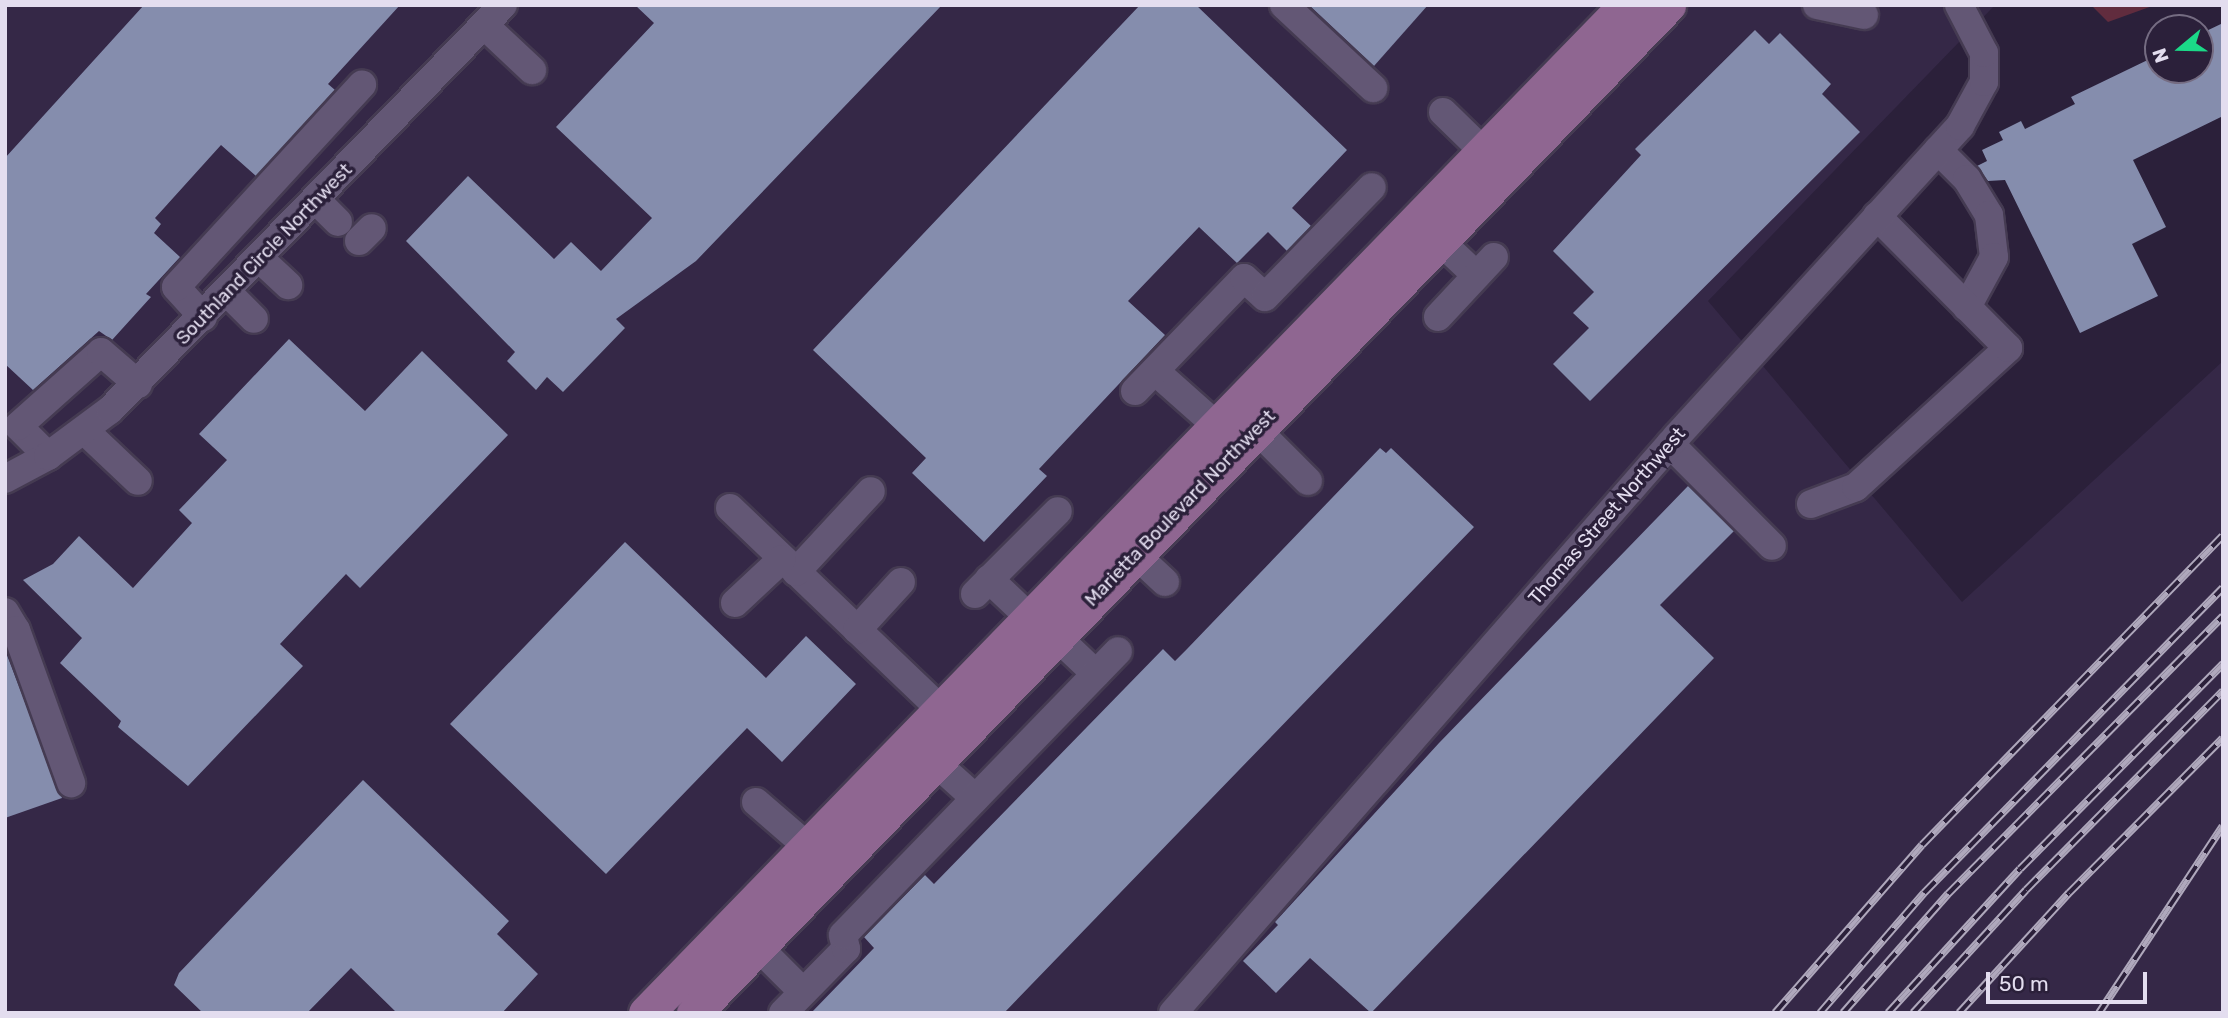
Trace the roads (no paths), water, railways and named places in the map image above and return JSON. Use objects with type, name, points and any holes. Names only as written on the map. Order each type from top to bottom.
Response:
[{"type":"main road","points":[[646,1013],[940,709],[1042,627],[1217,426],[1626,5]]},
{"type":"main road","name":"Marietta Boulevard Northwest","points":[[694,1013],[935,762],[1042,627],[1135,554],[1668,5]]},
{"type":"street","points":[[1284,5],[1373,88]]},
{"type":"street","points":[[1817,5],[1864,15]]},
{"type":"street","name":"Thomas Street Northwest","points":[[1173,1013],[1670,444],[1960,126],[1984,82],[1984,53],[1959,5]]},
{"type":"street","points":[[494,15],[533,70]]},
{"type":"street","name":"Southland Circle Northwest","points":[[5,480],[48,456],[84,430],[138,384],[494,15]]},
{"type":"street","points":[[203,317],[176,287],[362,85]]},
{"type":"street","points":[[1443,112],[1484,152]]},
{"type":"street","points":[[326,125],[360,153]]},
{"type":"street","points":[[1938,150],[1967,179],[1989,215],[1994,257],[1967,307]]},
{"type":"street","points":[[1135,391],[1244,278],[1265,297],[1372,187]]},
{"type":"street","points":[[316,200],[338,222]]},
{"type":"street","points":[[1811,504],[1856,487],[2008,348],[1877,216]]},
{"type":"street","points":[[1438,317],[1485,266],[1440,241]]},
{"type":"street","points":[[259,258],[288,285]]},
{"type":"street","points":[[227,292],[254,319]]},
{"type":"street","points":[[48,456],[12,430],[101,352],[138,384]]},
{"type":"street","points":[[1155,371],[1217,426]]},
{"type":"street","points":[[84,430],[138,481]]},
{"type":"street","points":[[1256,430],[1308,481]]},
{"type":"street","points":[[1670,444],[1772,546]]},
{"type":"street","points":[[735,603],[789,565],[871,491]]},
{"type":"street","points":[[730,508],[940,709]]},
{"type":"street","points":[[1058,511],[982,586],[1042,627],[1096,674]]},
{"type":"street","points":[[1135,554],[1165,582]]},
{"type":"street","points":[[857,630],[901,582]]},
{"type":"street","points":[[5,612],[16,630],[71,783]]},
{"type":"street","points":[[783,1013],[846,949],[843,935],[1118,651]]},
{"type":"street","points":[[935,762],[975,799]]},
{"type":"street","points":[[756,802],[807,846]]},
{"type":"street","points":[[757,947],[803,992]]},
{"type":"railway","points":[[1775,1013],[1922,845],[2223,536]]},
{"type":"railway","points":[[1820,1013],[1924,893],[2223,588]]},
{"type":"railway","points":[[1843,1013],[1948,894],[2223,616]]},
{"type":"railway","points":[[1888,1013],[2020,869],[2223,664]]},
{"type":"railway","points":[[1913,1013],[2026,890],[2223,691]]},
{"type":"railway","points":[[1959,1013],[2069,893],[2223,738]]},
{"type":"railway","points":[[2099,1013],[2223,826]]}]
